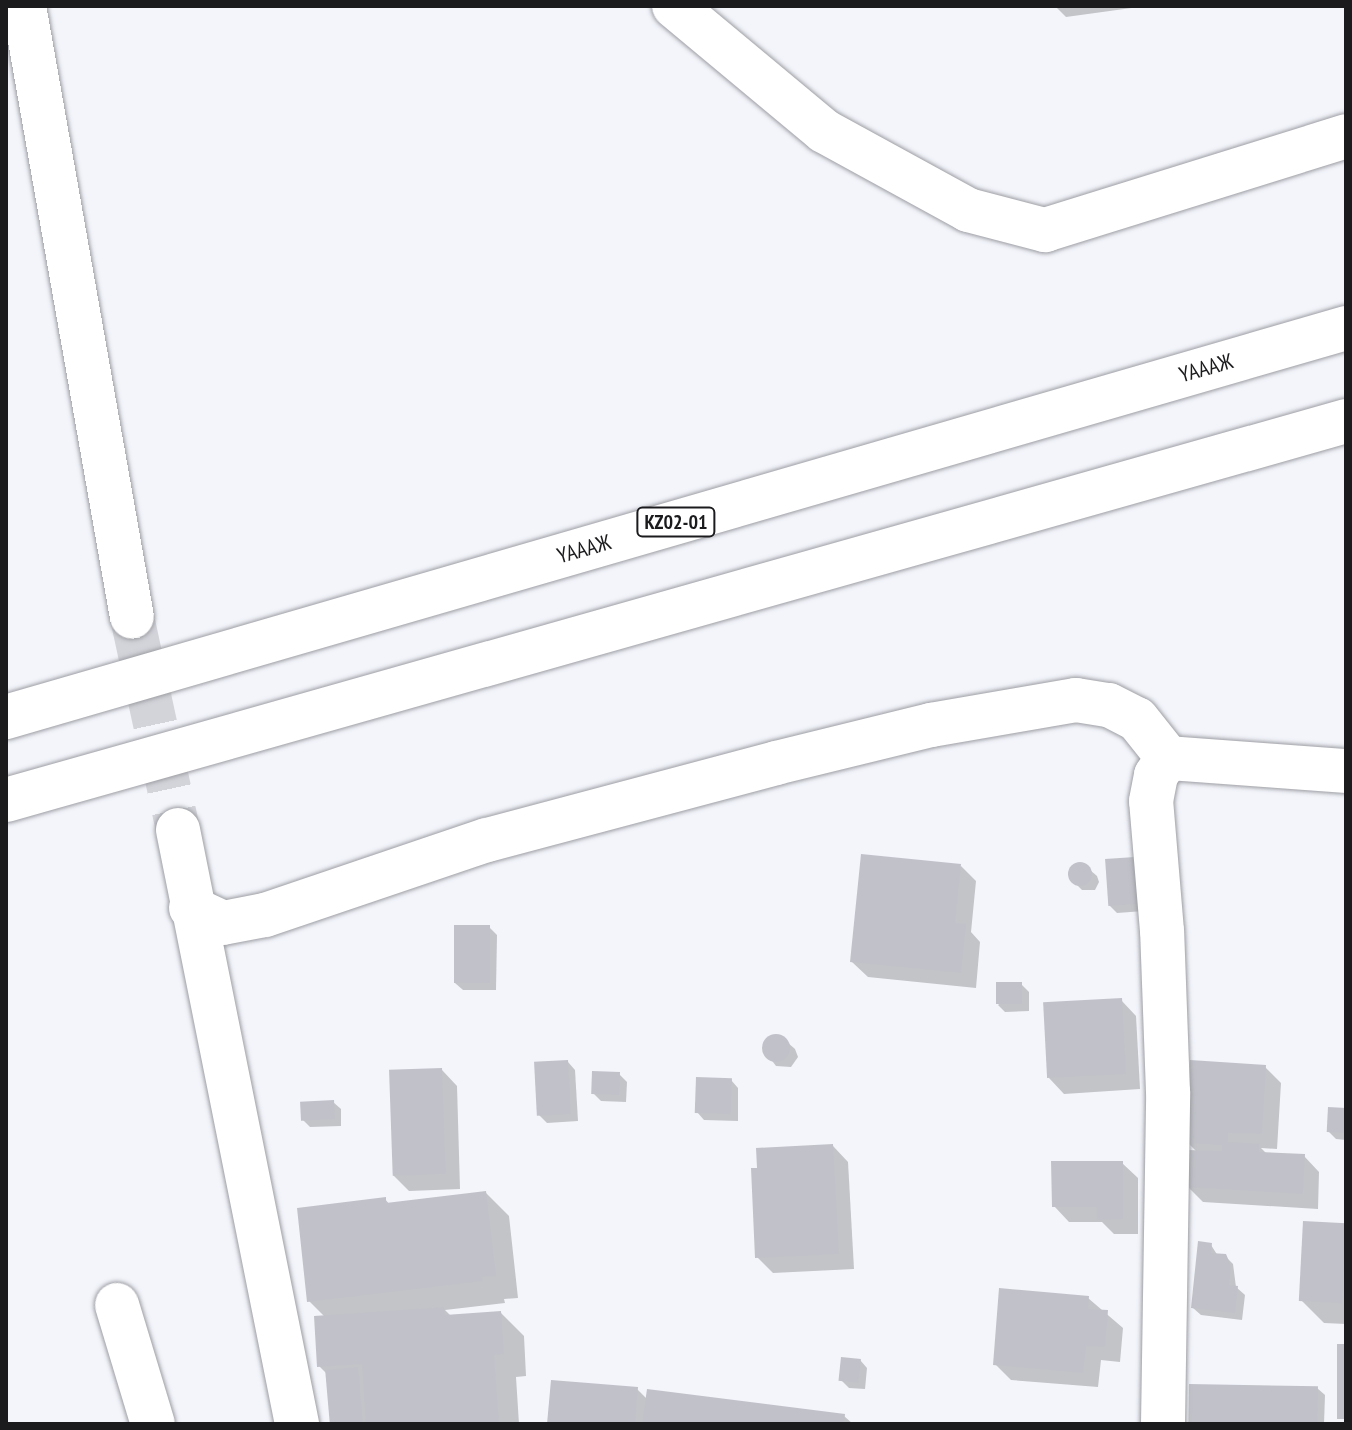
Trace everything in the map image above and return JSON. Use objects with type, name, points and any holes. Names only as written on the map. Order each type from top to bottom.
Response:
[{"type":"main road","points":[[24,6],[132,617]]},
{"type":"main road","points":[[674,6],[824,131],[968,210],[1045,230],[1346,136]]},
{"type":"main road","name":"ҮАААЖ","points":[[6,717],[1346,328]]},
{"type":"main road","points":[[6,800],[1346,421]]},
{"type":"main road","points":[[191,908],[223,923],[265,915],[487,840],[760,767],[931,725],[1076,700],[1124,711],[1137,719],[1168,758],[1345,768]]},
{"type":"main road","points":[[1163,1424],[1168,1092],[1162,931],[1151,801],[1156,775],[1168,758]]},
{"type":"main road","points":[[178,830],[191,908],[297,1424]]},
{"type":"main road","points":[[117,1305],[153,1424]]},
{"type":"building","points":[[861,854],[961,864],[955,923],[966,924],[961,973],[850,962]]},
{"type":"building","points":[[1135,857],[1138,904],[1108,906],[1105,859]]},
{"type":"building","points":[[1080,862],[1091,869],[1092,874],[1085,885],[1080,886],[1069,879],[1068,874],[1075,863]]},
{"type":"building","points":[[454,925],[490,925],[490,983],[454,983]]},
{"type":"building","points":[[996,982],[1022,982],[1022,1004],[996,1004]]},
{"type":"building","points":[[1122,998],[1126,1074],[1047,1078],[1043,1002]]},
{"type":"building","points":[[776,1034],[786,1038],[790,1048],[786,1058],[776,1062],[766,1058],[762,1048],[766,1038]]},
{"type":"building","points":[[568,1060],[571,1114],[537,1116],[534,1062]]},
{"type":"building","points":[[1190,1060],[1266,1065],[1262,1134],[1228,1133],[1228,1142],[1259,1144],[1259,1152],[1305,1154],[1303,1194],[1185,1187],[1187,1150],[1222,1151],[1222,1145],[1185,1143]]},
{"type":"building","points":[[442,1068],[446,1174],[393,1176],[389,1070]]},
{"type":"building","points":[[592,1071],[620,1072],[619,1095],[591,1094]]},
{"type":"building","points":[[696,1077],[732,1078],[731,1114],[695,1113]]},
{"type":"building","points":[[334,1100],[335,1119],[301,1121],[300,1102]]},
{"type":"building","points":[[1328,1107],[1346,1108],[1345,1133],[1327,1132]]},
{"type":"building","points":[[833,1144],[839,1254],[755,1258],[751,1168],[757,1168],[756,1148]]},
{"type":"building","points":[[1051,1161],[1123,1161],[1123,1219],[1097,1220],[1096,1207],[1052,1207]]},
{"type":"building","points":[[486,1191],[496,1276],[482,1277],[483,1281],[307,1302],[297,1208],[386,1197],[386,1203]]},
{"type":"building","points":[[1303,1221],[1346,1223],[1342,1303],[1299,1301]]},
{"type":"building","points":[[1198,1241],[1212,1243],[1211,1253],[1226,1254],[1231,1266],[1229,1285],[1238,1286],[1235,1313],[1191,1308]]},
{"type":"building","points":[[999,1288],[1089,1296],[1088,1309],[1108,1310],[1105,1347],[1086,1346],[1083,1373],[993,1365]]},
{"type":"building","points":[[444,1307],[445,1315],[501,1311],[504,1354],[494,1355],[499,1424],[366,1424],[362,1364],[317,1367],[314,1316]]},
{"type":"building","points":[[1337,1344],[1346,1344],[1346,1419],[1337,1419]]},
{"type":"building","points":[[841,1357],[861,1359],[858,1383],[838,1381]]},
{"type":"building","points":[[358,1367],[363,1424],[330,1424],[325,1370]]},
{"type":"building","points":[[551,1380],[638,1387],[635,1424],[547,1424]]},
{"type":"building","points":[[1189,1384],[1318,1386],[1317,1424],[1188,1424]]},
{"type":"building","points":[[647,1389],[845,1414],[844,1424],[642,1424]]},
{"type":"tunnel","points":[[132,617],[178,830]]}]
